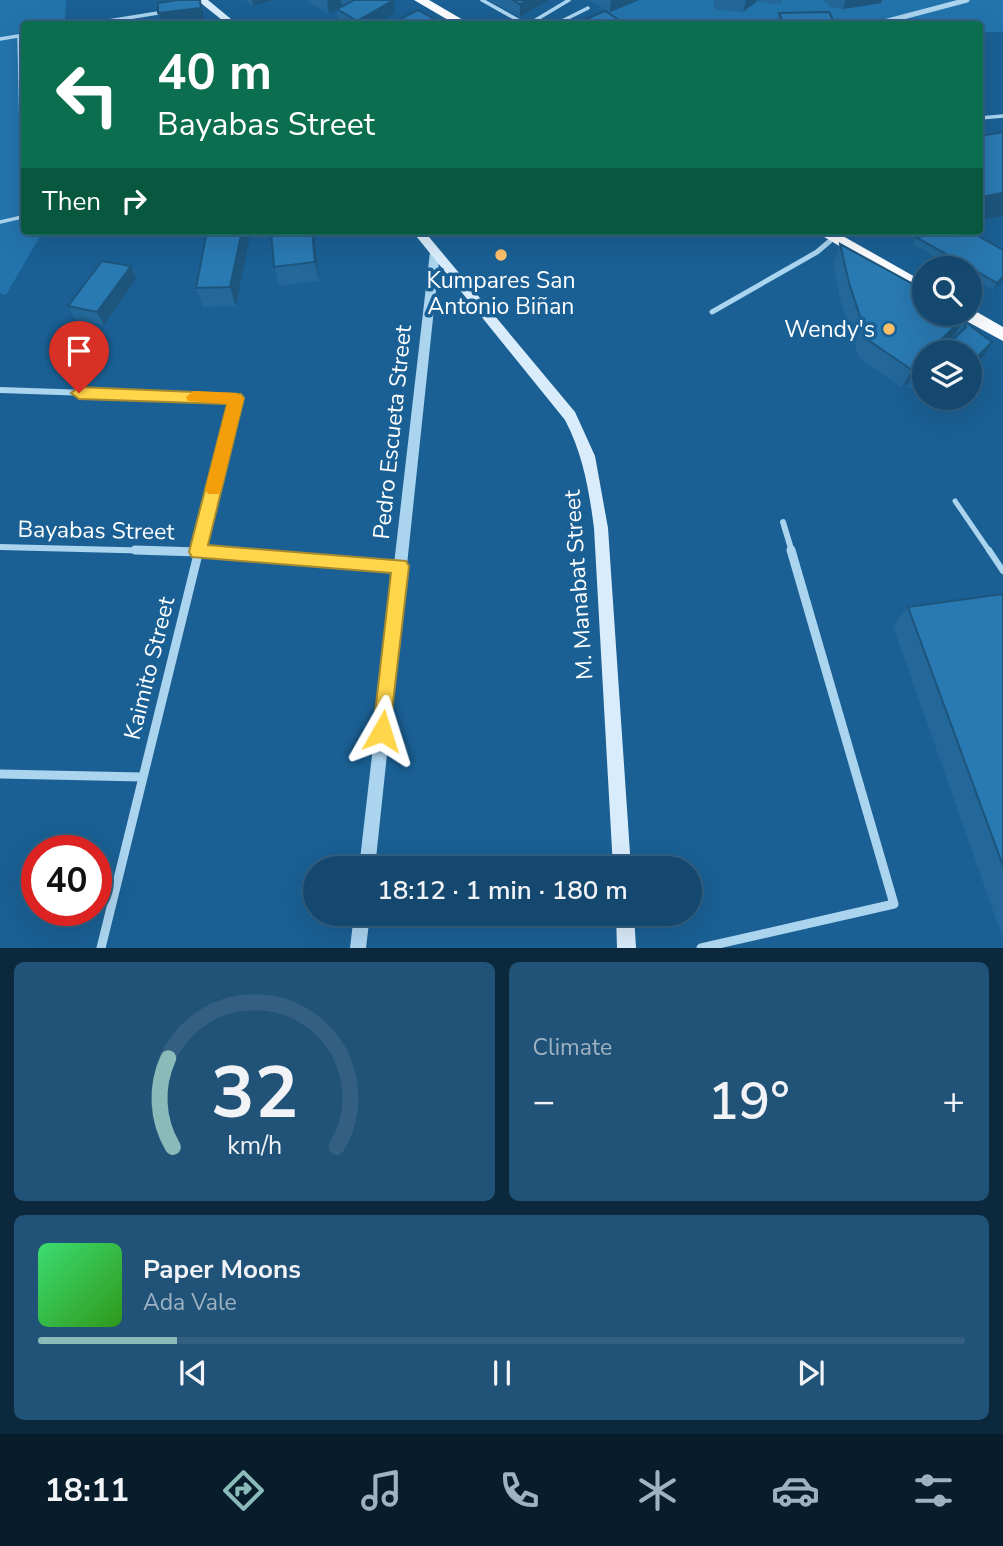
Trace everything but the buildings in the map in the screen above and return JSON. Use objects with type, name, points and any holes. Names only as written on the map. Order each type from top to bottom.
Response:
[{"type":"highway","points":[[420,0],[458,21]]},
{"type":"highway","points":[[828,235],[912,283]]},
{"type":"highway","points":[[982,323],[1003,335]]},
{"type":"main road","points":[[202,4],[228,21]]},
{"type":"main road","name":"M. Manabat Street","points":[[421,235],[570,416],[580,434],[595,479],[601,528],[621,856]]},
{"type":"main road","points":[[626,926],[627,947]]},
{"type":"street","points":[[888,21],[967,0]]},
{"type":"street","name":"Pedro Escueta Street","points":[[368,856],[435,252]]},
{"type":"street","name":"Kaimito Street","points":[[0,390],[236,398],[101,947]]},
{"type":"street","points":[[701,947],[894,904],[783,522]]},
{"type":"street","name":"Bayabas Street","points":[[0,547],[198,552],[400,566]]},
{"type":"street","points":[[0,774],[142,778]]},
{"type":"street","points":[[358,947],[361,926]]},
{"type":"lane","points":[[482,0],[521,21]]},
{"type":"lane","points":[[532,21],[569,0]]},
{"type":"lane","points":[[562,21],[588,8]]},
{"type":"lane","points":[[108,21],[169,11]]},
{"type":"lane","points":[[0,39],[21,36]]},
{"type":"lane","points":[[983,118],[1003,116]]},
{"type":"lane","points":[[0,222],[21,217]]},
{"type":"lane","points":[[712,312],[817,252],[828,235]]},
{"type":"lane","points":[[955,501],[1003,571]]},
{"type":"shaded area","points":[[0,0],[66,0],[65,21],[21,21],[21,235],[41,235],[6,295],[0,293]]},
{"type":"shaded area","points":[[639,0],[1003,0],[1003,32],[983,32],[983,21],[590,21]]},
{"type":"slow traffic","points":[[193,397],[236,398],[213,490]]},
{"type":"place","name":"Kumpares San Antonio Biñan","points":[[501,255]]},
{"type":"place","name":"Wendy's","points":[[889,329]]},
{"type":"route","points":[[79,393],[236,398],[198,552],[400,566],[382,731]]}]
